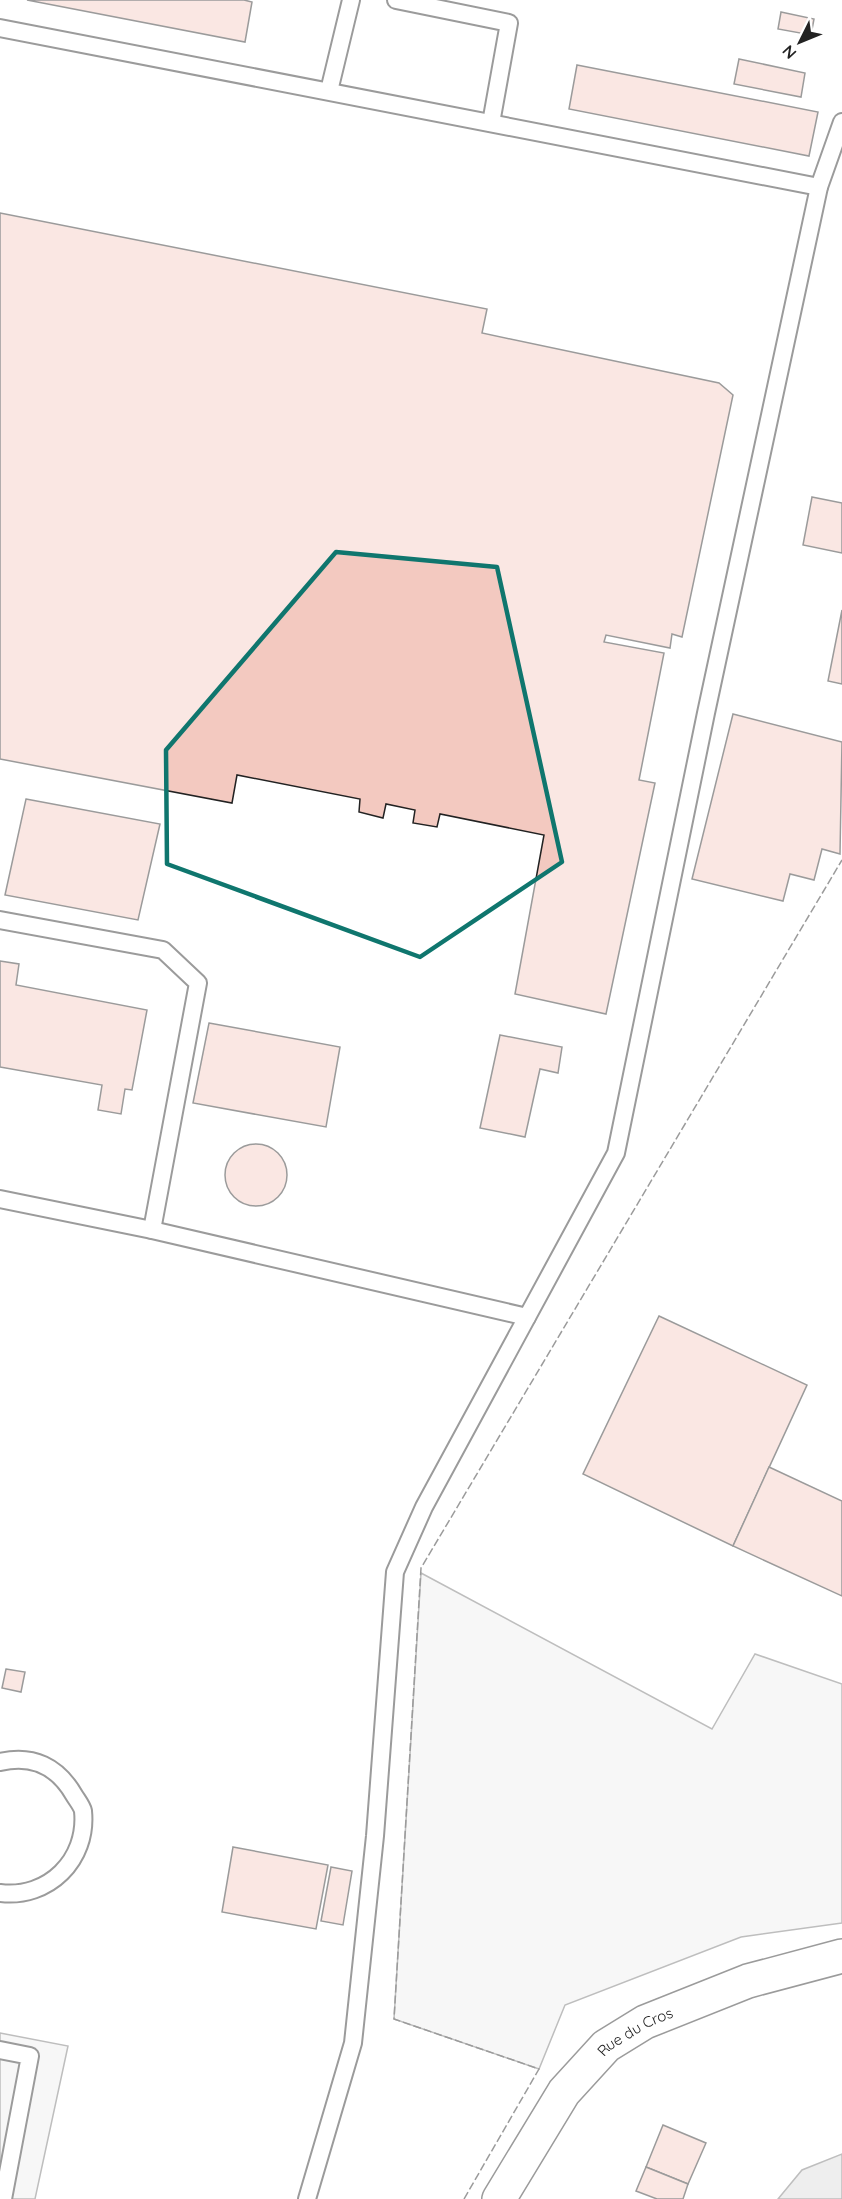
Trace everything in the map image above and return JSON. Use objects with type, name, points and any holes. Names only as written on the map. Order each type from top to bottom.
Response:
[{"type":"street","name":"Rue du Cros","points":[[498,2199],[564,2092],[606,2046],[645,2022],[748,1981],[842,1956]]},
{"type":"lane","points":[[329,92],[351,0]]},
{"type":"lane","points":[[396,0],[509,23],[491,123]]},
{"type":"lane","points":[[0,28],[819,187]]},
{"type":"lane","points":[[307,2199],[353,2043],[375,1836],[395,1572],[424,1507],[616,1153],[706,713],[819,187],[842,122]]},
{"type":"lane","points":[[0,920],[163,950],[198,983],[152,1230]]},
{"type":"lane","points":[[0,1199],[152,1230],[527,1317]]},
{"type":"lane","points":[[0,1762],[28,1760],[52,1768],[69,1786],[82,1809],[82,1834],[72,1863],[46,1885],[17,1895],[0,1893]]},
{"type":"lane","points":[[0,2050],[30,2056],[3,2199]]},
{"type":"highlighted area","points":[[336,552],[497,567],[562,862],[420,957],[167,864],[166,750]]},
{"type":"shaded area","points":[[421,1573],[712,1729],[755,1654],[842,1684],[842,1923],[741,1937],[565,2005],[539,2069],[394,2019]]},
{"type":"shaded area","points":[[0,2033],[68,2046],[35,2199],[0,2199]]},
{"type":"shaded area","points":[[842,2154],[842,2199],[778,2199],[802,2170]]},
{"type":"building","points":[[27,0],[244,0],[252,2],[245,42]]},
{"type":"building","points":[[781,12],[814,19],[811,35],[778,29]]},
{"type":"building","points":[[739,59],[805,73],[801,97],[734,84]]},
{"type":"building","points":[[577,65],[818,112],[809,156],[569,109]]},
{"type":"building","points":[[0,213],[487,309],[482,333],[719,383],[733,395],[682,637],[672,634],[670,648],[606,635],[604,642],[664,653],[639,780],[655,783],[606,1014],[515,994],[544,835],[440,814],[437,827],[413,823],[415,810],[386,804],[383,818],[359,812],[360,799],[237,775],[232,803],[0,759]]},
{"type":"building","points":[[812,497],[842,503],[842,553],[803,545]]},
{"type":"building","points":[[842,610],[842,684],[828,681]]},
{"type":"building","points":[[733,714],[842,742],[840,854],[822,849],[814,880],[790,874],[783,901],[692,879]]},
{"type":"building","points":[[26,799],[160,824],[138,920],[5,895]]},
{"type":"building","points":[[0,961],[19,964],[16,985],[147,1010],[132,1090],[125,1089],[121,1114],[98,1110],[102,1085],[0,1067]]},
{"type":"building","points":[[209,1023],[340,1047],[326,1127],[193,1103]]},
{"type":"building","points":[[500,1035],[562,1047],[558,1073],[540,1069],[525,1137],[480,1128]]},
{"type":"building","points":[[250,1144],[262,1144],[278,1153],[285,1163],[287,1175],[285,1187],[278,1197],[262,1206],[250,1206],[239,1201],[230,1192],[225,1181],[225,1169],[230,1158],[239,1149]]},
{"type":"building","points":[[659,1316],[807,1385],[733,1546],[583,1474]]},
{"type":"building","points":[[769,1467],[842,1501],[842,1596],[733,1546]]},
{"type":"building","points":[[6,1669],[25,1672],[21,1692],[2,1688]]},
{"type":"building","points":[[233,1847],[328,1865],[316,1929],[222,1912]]},
{"type":"building","points":[[331,1867],[352,1871],[343,1925],[321,1921]]},
{"type":"building","points":[[663,2125],[706,2143],[688,2184],[646,2167]]},
{"type":"building","points":[[646,2167],[688,2184],[683,2199],[657,2199],[636,2191]]},
{"type":"fence","points":[[464,2199],[539,2069],[394,2019],[421,1568],[842,860]]}]
